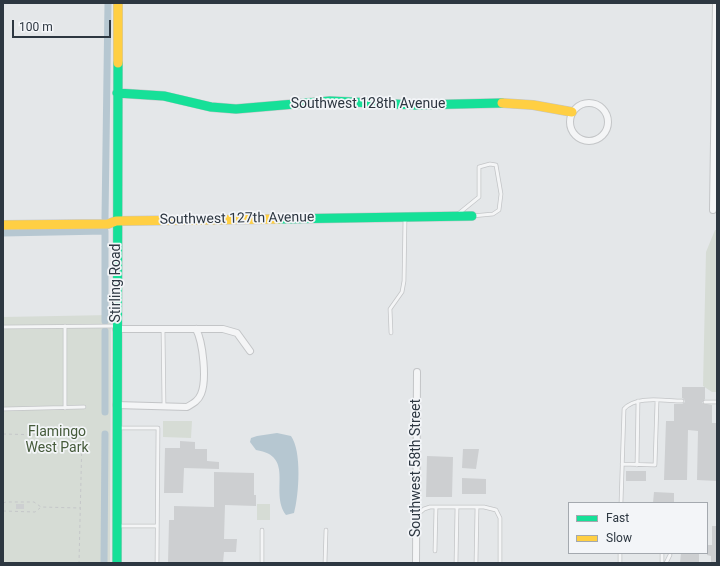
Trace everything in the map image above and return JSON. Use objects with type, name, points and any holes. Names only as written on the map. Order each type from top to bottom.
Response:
[{"type":"street","name":"Stirling Road","points":[[117,563],[116,221],[118,3]]},
{"type":"street","points":[[715,210],[716,3]]},
{"type":"street","name":"Southwest 128th Avenue","points":[[117,93],[154,94],[203,106],[224,109],[246,109],[320,101],[350,101],[407,105],[521,104],[572,112]]},
{"type":"street","points":[[585,103],[596,104],[605,111],[607,116],[607,128],[599,138],[593,140],[581,139],[572,131],[570,118],[572,112],[575,108],[585,103]]},
{"type":"street","name":"Southwest 127th Avenue","points":[[3,225],[108,224],[116,221],[472,216]]},
{"type":"street","points":[[116,327],[223,329],[237,333],[250,352]]},
{"type":"street","points":[[116,406],[187,407],[197,402],[202,393],[203,378],[201,340],[196,329]]},
{"type":"street","name":"Southwest 58th Street","points":[[416,372],[416,563]]},
{"type":"lane","points":[[457,216],[460,211],[479,197],[479,167],[490,164],[496,165],[501,194],[499,210],[494,214],[472,216]]},
{"type":"lane","points":[[391,333],[389,315],[390,310],[402,292],[404,281],[405,216]]},
{"type":"lane","points":[[64,408],[65,326]]},
{"type":"lane","points":[[3,327],[116,327]]},
{"type":"lane","points":[[162,329],[164,406]]},
{"type":"lane","points":[[621,502],[624,409],[629,404],[638,401],[682,401]]},
{"type":"lane","points":[[637,465],[638,401]]},
{"type":"lane","points":[[622,464],[655,465],[657,401]]},
{"type":"lane","points":[[704,402],[717,402]]},
{"type":"lane","points":[[3,409],[84,407]]},
{"type":"lane","points":[[116,428],[158,428],[157,563]]},
{"type":"lane","points":[[415,517],[424,509],[436,507],[477,507],[496,510],[501,526],[500,563]]},
{"type":"lane","points":[[435,551],[436,507]]},
{"type":"lane","points":[[456,563],[457,507]]},
{"type":"lane","points":[[476,563],[477,507]]},
{"type":"lane","points":[[117,526],[157,526]]},
{"type":"lane","points":[[262,530],[262,563]]},
{"type":"lane","points":[[325,563],[326,530]]},
{"type":"lane","points":[[666,563],[670,555]]},
{"type":"path","points":[[3,434],[82,436],[79,563]]},
{"type":"path","points":[[3,503],[34,502],[41,507],[80,508]]},
{"type":"path","points":[[3,510],[35,512],[41,507]]},
{"type":"green space","points":[[715,230],[717,230],[717,392],[712,392],[703,386],[706,252]]},
{"type":"green space","name":"Flamingo West Park","points":[[111,315],[110,563],[3,563],[3,317]]},
{"type":"green space","points":[[163,421],[192,421],[191,438],[163,437]]},
{"type":"green space","points":[[257,504],[270,504],[270,520],[257,520]]},
{"type":"shaded area","points":[[277,433],[291,436],[297,452],[298,485],[296,505],[294,513],[286,515],[281,506],[279,467],[275,459],[268,454],[256,450],[250,442],[251,438],[257,436]]},
{"type":"building","points":[[682,387],[705,387],[705,399],[702,403],[712,405],[712,423],[717,423],[717,481],[697,480],[698,431],[688,430],[687,480],[664,480],[666,421],[674,421],[674,404],[682,404],[685,402],[682,398]]},
{"type":"building","points":[[180,441],[195,442],[195,449],[207,449],[207,461],[219,462],[219,469],[184,468],[183,493],[164,493],[165,448],[180,448]]},
{"type":"building","points":[[463,449],[479,449],[476,469],[462,468]]},
{"type":"building","points":[[427,456],[453,457],[452,497],[426,497]]},
{"type":"building","points":[[626,471],[646,471],[646,481],[626,481]]},
{"type":"building","points":[[214,472],[254,473],[254,495],[256,495],[256,506],[225,505],[224,539],[237,539],[236,552],[224,552],[223,563],[168,563],[169,520],[174,520],[174,506],[214,507]]},
{"type":"building","points":[[462,478],[486,479],[486,494],[462,494]]},
{"type":"building","points":[[654,492],[674,493],[674,502],[653,502]]},
{"type":"building","points":[[16,504],[24,504],[24,509],[16,509]]},
{"type":"building","points":[[712,526],[717,526],[717,563],[711,563],[711,556],[707,555],[708,545],[712,545]]},
{"type":"building","points":[[681,554],[699,554],[699,563],[680,563]]},
{"type":"waterway","points":[[105,218],[108,3]]},
{"type":"waterway","points":[[3,233],[105,231],[105,321]]},
{"type":"waterway","points":[[105,331],[105,412]]},
{"type":"waterway","points":[[104,563],[105,434]]},
{"type":"traffic: fast","points":[[117,563],[118,63]]},
{"type":"traffic: fast","points":[[117,93],[164,96],[211,107],[236,109],[330,101],[415,105],[502,103]]},
{"type":"traffic: fast","points":[[279,219],[472,216]]},
{"type":"traffic: slow","points":[[118,3],[118,63]]},
{"type":"traffic: slow","points":[[502,103],[533,105],[572,112]]},
{"type":"traffic: slow","points":[[3,225],[108,224],[116,221],[279,219]]}]
